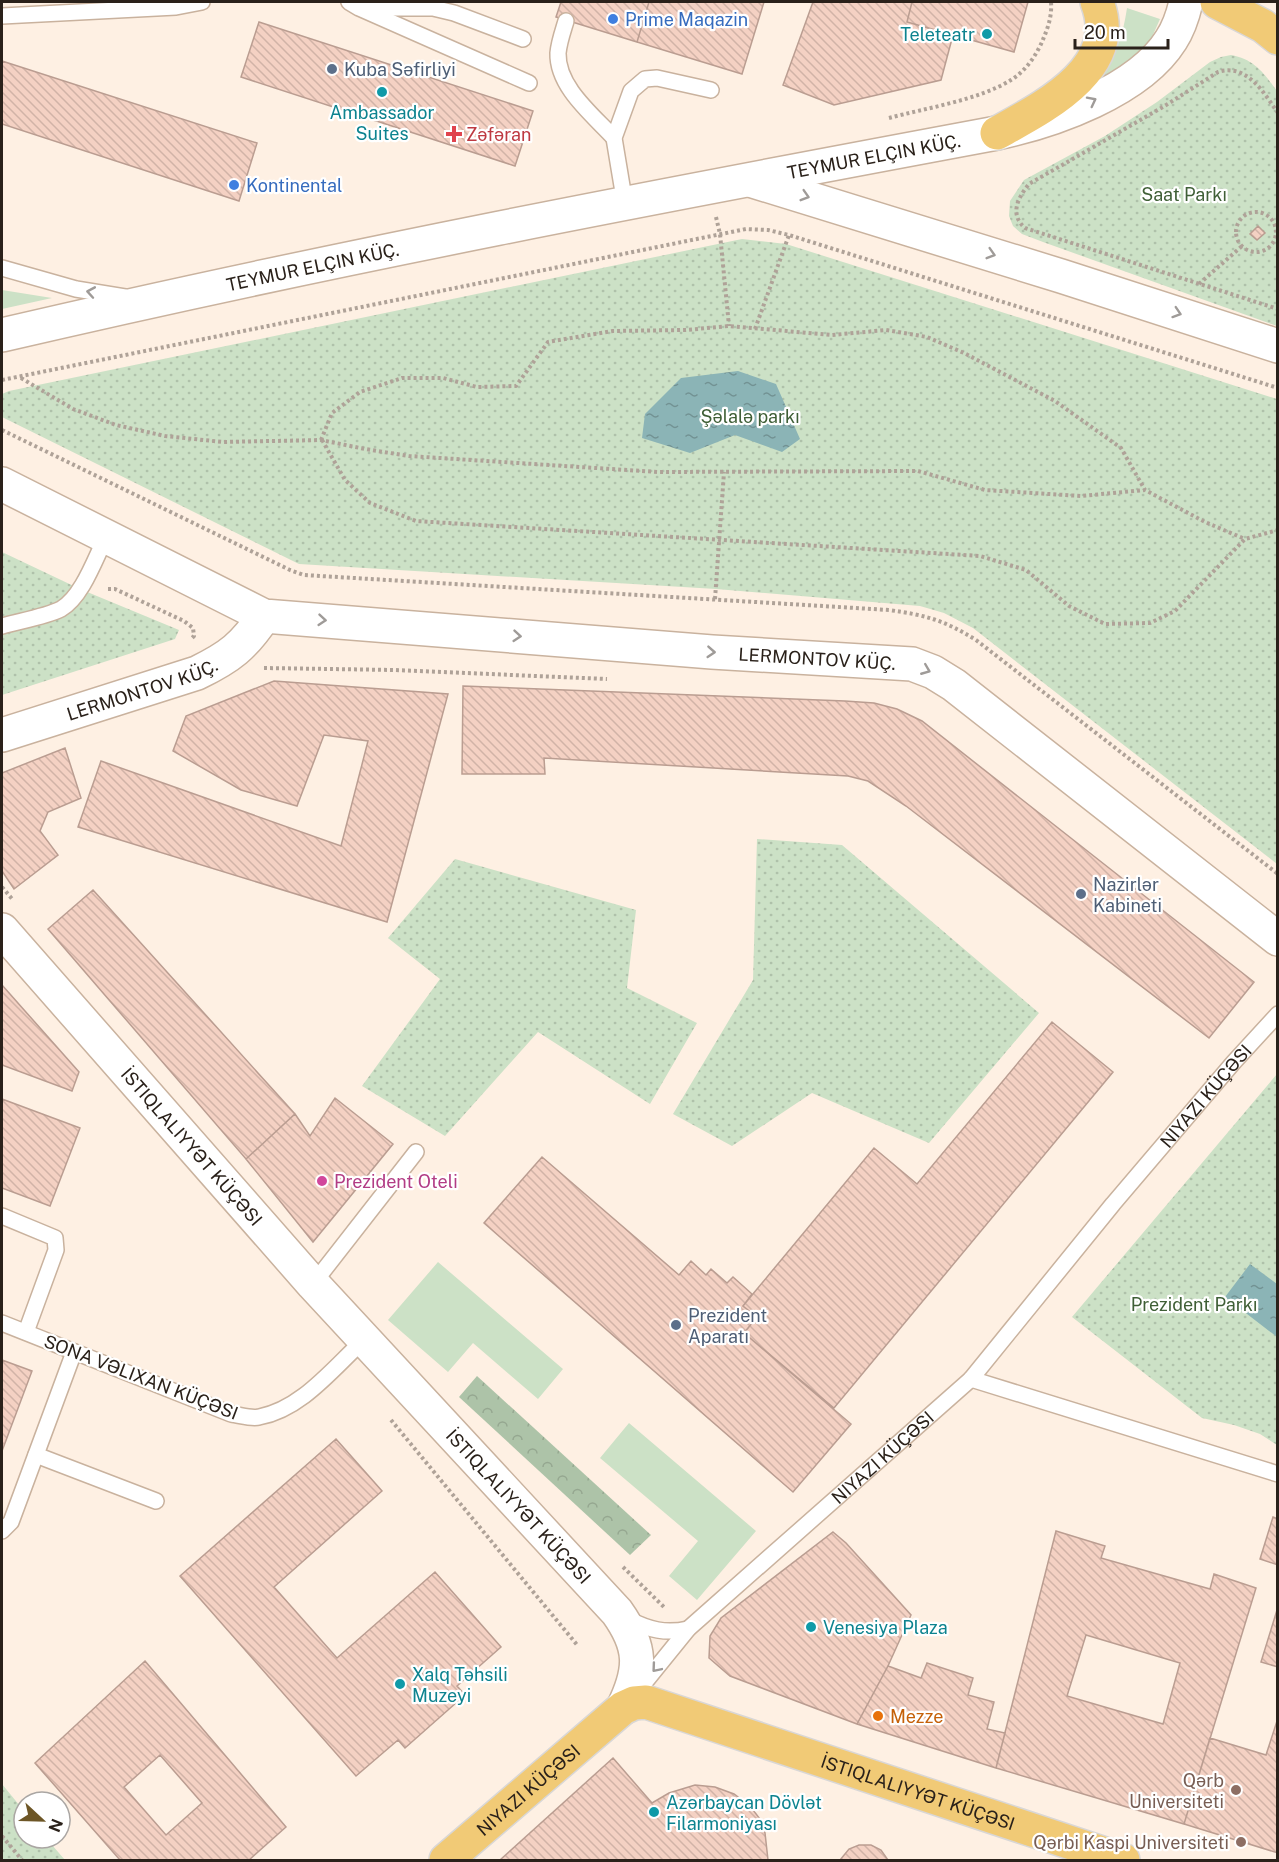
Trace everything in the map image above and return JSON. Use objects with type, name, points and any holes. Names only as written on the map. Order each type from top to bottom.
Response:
[{"type":"main road","points":[[997,133],[1042,108],[1070,88],[1083,73],[1093,59],[1101,41],[1103,26],[1097,2]]},
{"type":"main road","name":"TEYMUR ELÇIN KÜÇ.","points":[[2,335],[149,301],[708,187],[1040,123],[1066,114],[1124,83],[1154,60],[1164,49],[1178,26],[1186,2]]},
{"type":"main road","points":[[1217,2],[1263,26],[1278,38]]},
{"type":"main road","points":[[749,179],[1278,346]]},
{"type":"main road","name":"LERMONTOV KÜÇ.","points":[[2,483],[264,616],[712,652],[912,664],[933,672],[954,685],[1278,939]]},
{"type":"main road","name":"LERMONTOV KÜÇ.","points":[[2,735],[197,673],[222,661],[236,650],[249,638],[264,616]]},
{"type":"main road","name":"İSTIQLALIYYƏT KÜÇƏSI","points":[[2,930],[313,1284],[617,1612],[633,1636],[636,1659],[635,1680],[623,1708]]},
{"type":"main road","name":"İSTIQLALIYYƏT KÜÇƏSI","points":[[623,1708],[634,1703],[655,1704],[1124,1860]]},
{"type":"main road","name":"NIYAZI KÜÇƏSI","points":[[446,1860],[623,1708]]},
{"type":"lane","points":[[2,16],[176,7],[202,2]]},
{"type":"lane","points":[[354,4],[433,8],[454,13],[523,39]]},
{"type":"lane","points":[[354,4],[529,83]]},
{"type":"lane","points":[[566,21],[558,54],[565,80],[579,100],[614,138]]},
{"type":"lane","points":[[625,204],[614,138],[631,91],[645,80],[657,78],[711,90]]},
{"type":"lane","points":[[2,268],[76,289],[149,301]]},
{"type":"lane","points":[[2,626],[59,610],[70,602],[80,590],[106,537]]},
{"type":"lane","name":"NIYAZI KÜÇƏSI","points":[[623,1708],[688,1629],[971,1379],[1128,1187],[1233,1063],[1278,1014]]},
{"type":"lane","points":[[313,1284],[416,1152]]},
{"type":"lane","points":[[2,1216],[55,1238],[56,1250],[26,1332]]},
{"type":"lane","name":"SONA VƏLIXAN KÜÇƏSI","points":[[2,1323],[231,1414],[256,1418],[280,1411],[302,1398],[364,1340]]},
{"type":"lane","points":[[2,1531],[11,1522],[74,1352]]},
{"type":"lane","points":[[971,1379],[1278,1474]]},
{"type":"lane","points":[[36,1455],[156,1501]]},
{"type":"lane","points":[[617,1612],[641,1626],[662,1632],[672,1633],[688,1629]]},
{"type":"path","points":[[886,118],[986,92],[1013,80],[1030,63],[1041,46],[1050,22],[1051,2]]},
{"type":"path","points":[[1278,113],[1259,86],[1249,77],[1235,71],[1218,72],[1163,107],[1029,184],[1021,194],[1016,206],[1018,222],[1025,228],[1278,309]]},
{"type":"path","points":[[708,187],[720,234],[729,326]]},
{"type":"path","points":[[1250,213],[1262,213],[1268,216],[1276,233],[1271,246],[1265,250],[1252,252],[1242,246],[1236,233],[1244,216],[1250,213]]},
{"type":"path","points":[[1273,223],[1278,219]]},
{"type":"path","points":[[2,380],[746,229],[768,230],[789,235],[1278,388]]},
{"type":"path","points":[[755,329],[789,235]]},
{"type":"path","points":[[1199,284],[1242,246]]},
{"type":"path","points":[[321,440],[332,413],[360,392],[402,378],[443,378],[477,387],[516,386],[548,342],[613,331],[686,330],[729,326],[832,335],[886,330],[927,337],[964,353],[1055,401],[1121,448],[1145,490],[1205,522],[1245,538]]},
{"type":"path","points":[[20,378],[73,409],[116,425],[165,436],[222,442],[321,440],[410,456],[658,472],[918,471],[985,490],[1081,496],[1145,490]]},
{"type":"path","points":[[321,440],[345,480],[370,503],[416,521],[980,556],[1026,570],[1069,606],[1105,624],[1150,623],[1174,611],[1245,538],[1278,530]]},
{"type":"path","points":[[715,599],[724,472]]},
{"type":"path","points":[[80,590],[115,589],[193,628],[194,636],[189,641]]},
{"type":"path","points":[[395,670],[616,679]]},
{"type":"path","points":[[2,1836],[22,1860]]},
{"type":"green space","points":[[1127,8],[1160,19],[1152,37],[1140,54],[1066,103],[1091,82],[1108,63],[1120,41]]},
{"type":"green space","name":"Saat Parkı","points":[[1231,55],[1252,63],[1277,91],[1277,326],[1043,242],[1022,234],[1013,226],[1009,216],[1010,201],[1024,180],[1105,136],[1157,102],[1210,62]]},
{"type":"green space","name":"Şəlalə parkı","points":[[742,239],[786,244],[1277,399],[1277,864],[973,628],[944,613],[920,606],[716,589],[299,564],[2,417],[2,394],[9,391]]},
{"type":"green space","points":[[2,290],[52,298],[2,309]]},
{"type":"green space","points":[[2,552],[80,589],[179,630],[175,639],[2,695]]},
{"type":"green space","points":[[757,839],[842,845],[1039,1013],[929,1143],[812,1093],[732,1146],[673,1114],[753,980]]},
{"type":"green space","points":[[455,859],[636,910],[627,988],[697,1023],[650,1104],[538,1032],[445,1136],[362,1086],[440,979],[388,938]]},
{"type":"green space","name":"Prezident Parkı","points":[[1277,1074],[1277,1445],[1260,1434],[1202,1418],[1072,1317]]},
{"type":"green space","points":[[438,1262],[563,1369],[538,1399],[473,1343],[448,1372],[388,1320]]},
{"type":"green space","points":[[477,1376],[651,1535],[630,1555],[459,1397]]},
{"type":"green space","points":[[629,1423],[756,1531],[697,1600],[669,1576],[698,1541],[600,1458]]},
{"type":"green space","points":[[2,1784],[12,1796],[12,1850],[56,1850],[65,1860],[2,1860]]},
{"type":"water","points":[[738,371],[776,384],[800,439],[782,452],[735,435],[690,453],[642,438],[645,414],[681,378]]},
{"type":"water","points":[[1250,1264],[1277,1284],[1277,1337],[1225,1297]]},
{"type":"building","points":[[561,2],[649,2],[637,42],[556,17]]},
{"type":"building","points":[[649,2],[764,2],[742,74],[637,42]]},
{"type":"building","points":[[813,2],[912,2],[907,22],[953,35],[941,80],[834,105],[783,85]]},
{"type":"building","points":[[912,2],[1028,2],[1014,52],[907,22]]},
{"type":"building","name":"Ambassador Suites","points":[[259,22],[533,111],[515,166],[241,77]]},
{"type":"building","points":[[2,61],[257,143],[239,201],[2,124]]},
{"type":"building","points":[[1258,226],[1265,233],[1257,240],[1250,234]]},
{"type":"building","points":[[274,681],[448,694],[387,922],[78,827],[101,761],[341,846],[368,741],[324,735],[297,806],[241,790],[173,751],[186,716]]},
{"type":"building","name":"Nazirlər Kabineti","points":[[463,686],[845,701],[874,703],[897,709],[922,721],[1254,982],[1209,1038],[906,806],[868,781],[848,776],[544,758],[545,774],[462,774]]},
{"type":"building","points":[[65,748],[81,798],[48,812],[40,831],[58,855],[14,889],[2,871],[2,773]]},
{"type":"building","points":[[93,890],[295,1114],[246,1159],[48,929]]},
{"type":"building","points":[[2,985],[79,1072],[72,1091],[2,1065]]},
{"type":"building","points":[[1052,1022],[1113,1072],[834,1408],[744,1333],[757,1317],[743,1306],[874,1148],[917,1184]]},
{"type":"building","points":[[335,1098],[393,1144],[313,1242],[246,1159],[295,1114],[310,1136]]},
{"type":"building","points":[[2,1099],[80,1128],[50,1206],[2,1188]]},
{"type":"building","name":"Prezident Aparatı","points":[[542,1157],[679,1275],[691,1261],[706,1275],[711,1269],[727,1283],[733,1277],[752,1294],[743,1306],[757,1317],[744,1333],[851,1424],[793,1492],[484,1223]]},
{"type":"building","points":[[2,1360],[32,1371],[2,1451]]},
{"type":"building","points":[[336,1439],[382,1491],[274,1587],[337,1658],[435,1572],[501,1647],[457,1686],[465,1695],[405,1748],[398,1740],[356,1776],[180,1576]]},
{"type":"building","points":[[1273,1517],[1278,1519],[1278,1565],[1260,1559]]},
{"type":"building","points":[[1056,1531],[1105,1546],[1101,1558],[1210,1589],[1214,1574],[1256,1588],[1184,1824],[996,1768]],"holes":[[[1086,1635],[1180,1663],[1163,1724],[1067,1696]]]},
{"type":"building","name":"Venesiya Plaza","points":[[833,1532],[846,1543],[911,1615],[888,1666],[857,1724],[730,1676],[709,1658],[710,1636],[721,1618]]},
{"type":"building","points":[[1278,1610],[1278,1667],[1261,1662]]},
{"type":"building","points":[[145,1661],[286,1827],[249,1860],[120,1860],[72,1805],[72,1790],[59,1790],[35,1763]],"holes":[[[160,1755],[202,1803],[166,1835],[124,1787]]]},
{"type":"building","points":[[927,1663],[973,1678],[968,1695],[994,1702],[987,1729],[1005,1733],[996,1768],[857,1724],[888,1666],[921,1678]]},
{"type":"building","name":"Qərb Universiteti","points":[[1278,1718],[1278,1853],[1184,1824],[1210,1738],[1266,1755]]},
{"type":"building","name":"Azərbaycan Dövlət Filarmoniyası","points":[[613,1758],[652,1803],[669,1793],[695,1785],[715,1787],[734,1794],[750,1806],[760,1819],[765,1833],[768,1860],[500,1860]]},
{"type":"building","name":"Azərbaycan Dövlət Filarmoniyası","points":[[859,1845],[871,1845],[881,1850],[888,1860],[840,1860],[849,1849]]},
{"type":"place","name":"Prime Maqazin","points":[[613,19]]},
{"type":"place","name":"Teleteatr","points":[[987,34]]},
{"type":"place","name":"Kuba Səfirliyi","points":[[332,69]]},
{"type":"place","name":"Ambassador Suites","points":[[382,92]]},
{"type":"place","name":"Zəfəran","points":[[454,134]]},
{"type":"place","name":"Kontinental","points":[[234,185]]},
{"type":"place","name":"Nazirlər Kabineti","points":[[1081,894]]},
{"type":"place","name":"Prezident Oteli","points":[[322,1181]]},
{"type":"place","name":"Prezident Aparatı","points":[[676,1325]]},
{"type":"place","name":"Venesiya Plaza","points":[[811,1627]]},
{"type":"place","name":"Xalq Təhsili Muzeyi","points":[[400,1684]]},
{"type":"place","name":"Mezze","points":[[878,1716]]},
{"type":"place","name":"Qərb Universiteti","points":[[1236,1790]]},
{"type":"place","name":"Azərbaycan Dövlət Filarmoniyası","points":[[654,1812]]},
{"type":"place","name":"Qərbi Kaspi Universiteti","points":[[1241,1842]]}]
